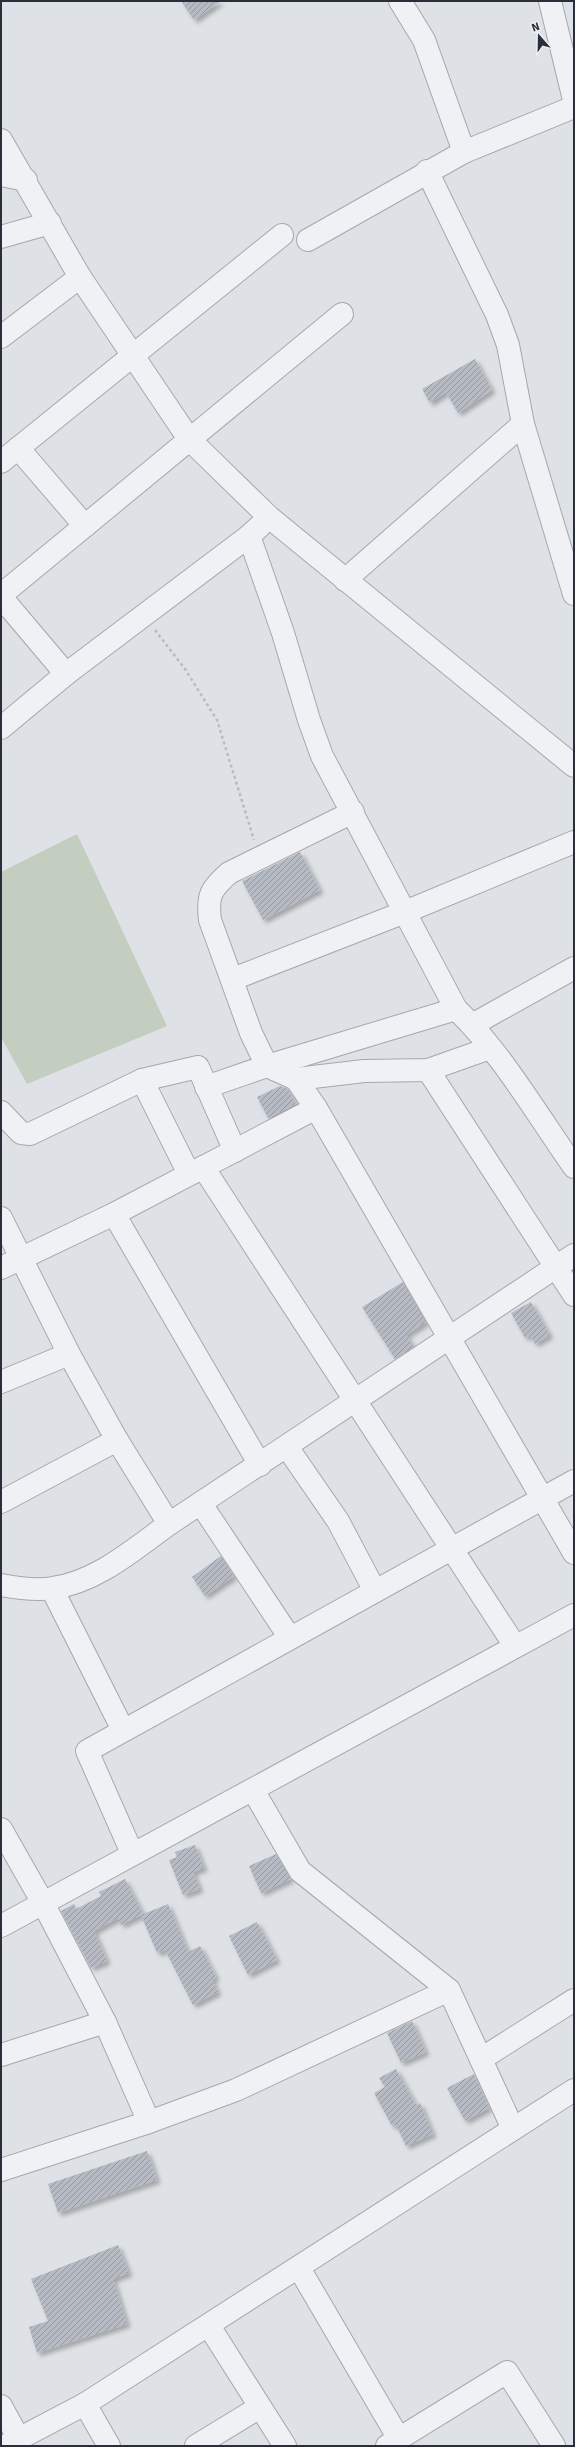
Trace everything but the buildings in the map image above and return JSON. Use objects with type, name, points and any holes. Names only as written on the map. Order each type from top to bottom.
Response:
[{"type":"street","points":[[400,1],[424,40],[464,152]]},
{"type":"street","points":[[550,1],[574,100]]},
{"type":"street","points":[[308,240],[427,171],[464,152],[574,107]]},
{"type":"street","points":[[1,140],[26,180],[80,277],[189,439],[269,516],[345,580],[574,766]]},
{"type":"street","points":[[427,171],[497,315],[508,345],[523,424],[574,594]]},
{"type":"street","points":[[1,175],[26,180]]},
{"type":"street","points":[[1,237],[50,223]]},
{"type":"street","points":[[1,462],[282,235]]},
{"type":"street","points":[[1,337],[80,277]]},
{"type":"street","points":[[66,674],[1,596],[342,314]]},
{"type":"street","points":[[345,580],[523,424]]},
{"type":"street","points":[[18,448],[84,526]]},
{"type":"street","points":[[1,728],[66,674],[250,536],[269,516]]},
{"type":"street","points":[[250,536],[322,756],[456,1009],[472,1025],[490,1048],[574,1167]]},
{"type":"street","points":[[352,812],[229,873],[214,887],[208,901],[210,920],[233,978],[251,1033],[267,1066],[296,1079],[364,1071],[428,1070],[490,1048]]},
{"type":"street","points":[[233,978],[405,912],[574,842]]},
{"type":"street","points":[[472,1025],[574,968]]},
{"type":"street","points":[[206,1087],[267,1066],[456,1009]]},
{"type":"street","points":[[1,1112],[21,1133],[30,1134],[142,1080],[198,1067],[235,1151]]},
{"type":"street","points":[[428,1070],[566,1261],[574,1295]]},
{"type":"street","points":[[296,1079],[316,1108],[574,1553]]},
{"type":"street","points":[[142,1080],[196,1171],[355,1402],[515,1646]]},
{"type":"street","points":[[1,1268],[114,1214],[316,1108]]},
{"type":"street","points":[[114,1214],[260,1465]]},
{"type":"street","points":[[1,1218],[69,1354],[117,1440],[169,1524]]},
{"type":"street","points":[[1,1585],[52,1588],[71,1584],[110,1565],[169,1524],[202,1504],[566,1261]]},
{"type":"street","points":[[1,1382],[69,1354]]},
{"type":"street","points":[[1,1502],[117,1440]]},
{"type":"street","points":[[287,1447],[338,1521],[375,1591]]},
{"type":"street","points":[[132,1853],[86,1751],[574,1481]]},
{"type":"street","points":[[202,1504],[290,1638]]},
{"type":"street","points":[[52,1588],[123,1730]]},
{"type":"street","points":[[1,1926],[132,1853],[253,1790],[574,1614]]},
{"type":"street","points":[[253,1790],[300,1870],[449,1990],[513,2129]]},
{"type":"street","points":[[1,1829],[8,1859],[43,1903],[105,2022],[149,2122]]},
{"type":"street","points":[[1,2170],[149,2122],[236,2090],[449,1990]]},
{"type":"street","points":[[481,2059],[574,2000]]},
{"type":"street","points":[[1,2055],[105,2022]]},
{"type":"street","points":[[1,2406],[12,2442],[86,2404],[574,2090]]},
{"type":"street","points":[[299,2268],[393,2442],[507,2372],[554,2446]]},
{"type":"street","points":[[209,2326],[285,2446]]},
{"type":"street","points":[[86,2404],[109,2446]]},
{"type":"street","points":[[196,2446],[260,2406]]},
{"type":"path","points":[[144,615],[185,669],[216,720],[232,775],[259,857]]},
{"type":"green space","points":[[77,834],[167,1026],[27,1084],[1,1037],[1,872]]}]
